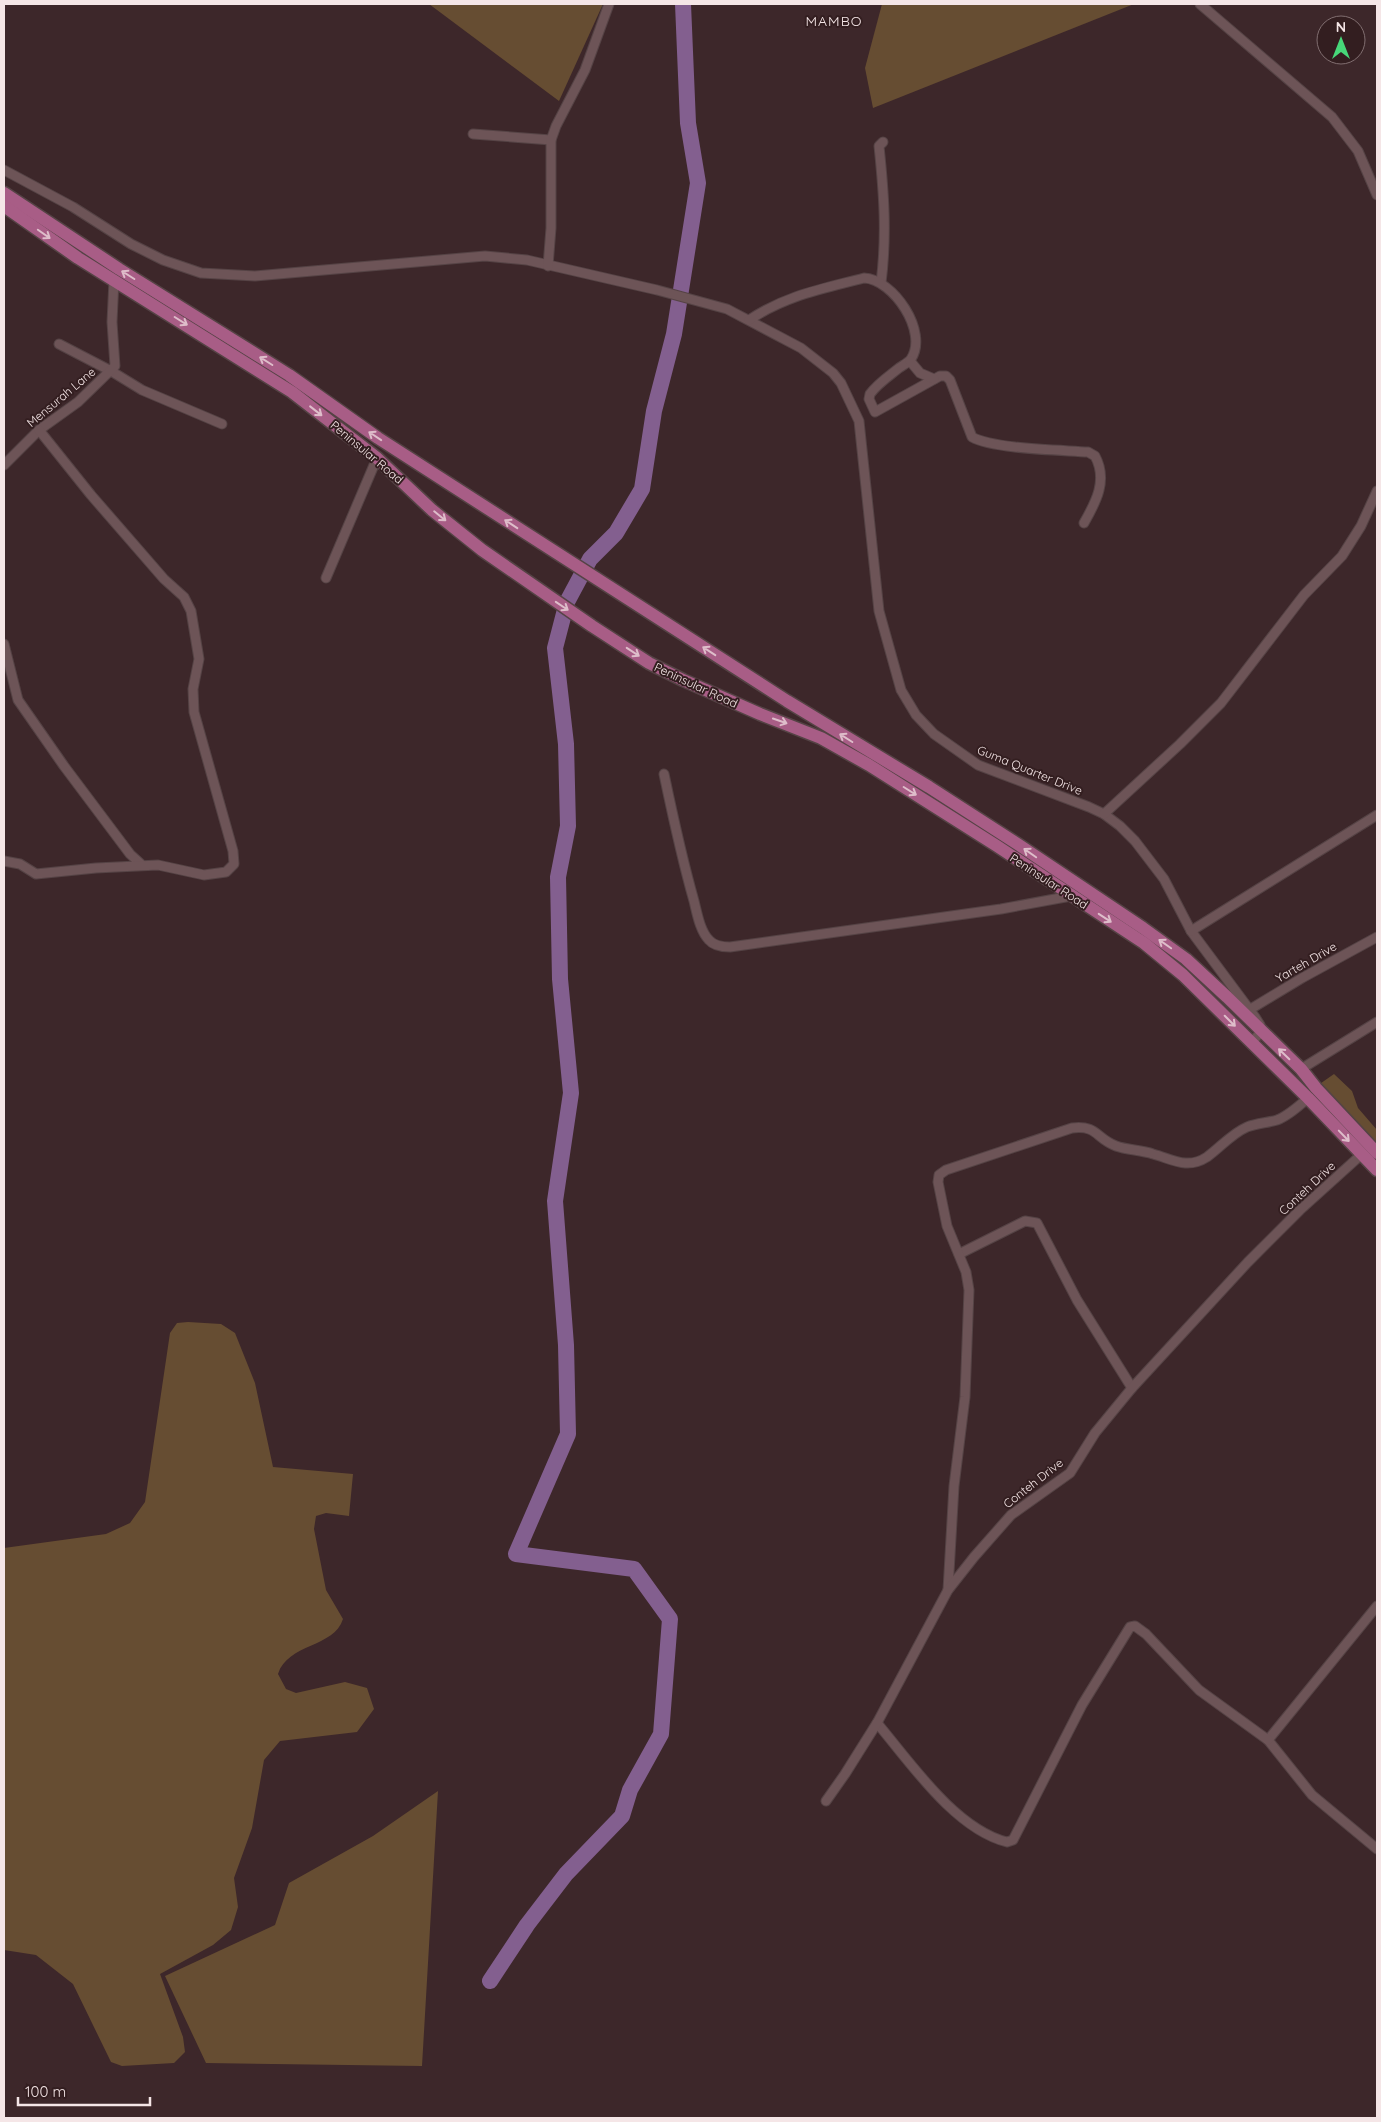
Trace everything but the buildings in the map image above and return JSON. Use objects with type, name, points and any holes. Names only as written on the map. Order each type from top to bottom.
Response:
[{"type":"main road","name":"Peninsular Road","points":[[4,193],[119,269],[290,375],[378,438],[787,702],[929,787],[1143,928],[1186,959],[1301,1069],[1316,1088],[1377,1153]]},
{"type":"main road","name":"Peninsular Road","points":[[4,206],[78,258],[292,392],[377,458],[439,516],[482,550],[649,663],[682,680],[829,742],[972,830],[1144,943],[1183,975],[1308,1098],[1377,1170]]},
{"type":"street","points":[[4,170],[73,207],[131,244],[164,260],[200,273],[255,276],[485,256],[528,260],[548,266],[551,228],[552,140],[556,126],[585,70],[608,4]]},
{"type":"street","points":[[1200,4],[1332,117],[1358,151],[1377,195]]},
{"type":"street","points":[[473,134],[552,140]]},
{"type":"street","points":[[881,282],[886,238],[880,146],[883,142]]},
{"type":"street","name":"Guma Quarter Drive","points":[[548,266],[657,290],[727,309],[801,348],[823,364],[841,383],[854,408],[858,421],[879,611],[900,690],[916,715],[934,734],[978,765],[1037,786],[1104,814],[1135,841],[1164,879],[1191,931],[1260,1025],[1261,1032]]},
{"type":"street","points":[[749,320],[783,300],[811,291],[864,278],[872,278],[881,282],[905,308],[914,325],[916,338],[914,353],[910,361],[871,392],[869,399],[875,412],[934,379],[946,376],[950,380],[972,437],[979,441],[1020,447],[1088,452],[1095,456],[1101,473],[1101,485],[1097,501],[1084,523]]},
{"type":"street","name":"Mensurah Lane","points":[[4,465],[39,430],[78,402],[115,366],[112,322],[114,280]]},
{"type":"street","points":[[59,344],[88,361],[111,370],[142,390],[222,424]]},
{"type":"street","points":[[910,361],[920,373],[934,379]]},
{"type":"street","points":[[4,861],[20,864],[36,874],[96,868],[158,865],[204,875],[226,872],[234,864],[233,851],[194,712],[193,689],[198,660],[191,611],[184,597],[164,579],[129,539],[39,430]]},
{"type":"street","points":[[326,578],[377,458]]},
{"type":"street","points":[[1104,814],[1180,744],[1221,703],[1304,594],[1342,556],[1362,526],[1377,491]]},
{"type":"street","points":[[4,644],[18,700],[64,766],[130,854],[142,865]]},
{"type":"street","points":[[664,774],[681,853],[699,920],[707,939],[712,943],[722,946],[730,947],[1001,909],[1071,896]]},
{"type":"street","points":[[1191,931],[1377,815]]},
{"type":"street","name":"Yarteh Drive","points":[[1249,1010],[1302,978],[1377,937]]},
{"type":"street","points":[[1301,1069],[1377,1022]]},
{"type":"street","points":[[1251,1043],[1261,1032]]},
{"type":"street","points":[[948,1590],[954,1486],[965,1397],[969,1315],[966,1272],[947,1226],[938,1182],[939,1175],[946,1170],[1072,1128],[1081,1127],[1092,1129],[1102,1139],[1116,1146],[1154,1154],[1169,1161],[1195,1163],[1206,1157],[1234,1134],[1261,1122],[1277,1120],[1308,1098]]},
{"type":"street","name":"Conteh Drive","points":[[826,1801],[877,1723],[948,1590],[1011,1515],[1070,1472],[1094,1432],[1248,1262],[1300,1210],[1362,1154]]},
{"type":"street","points":[[959,1254],[1025,1221],[1036,1223],[1077,1300],[1132,1388]]},
{"type":"street","points":[[1268,1740],[1377,1606]]},
{"type":"street","points":[[877,1723],[956,1812],[980,1830],[1007,1842],[1012,1840],[1082,1705],[1130,1627],[1136,1626],[1146,1634],[1199,1690],[1268,1740],[1312,1795],[1377,1849]]},
{"type":"shaded area","points":[[429,4],[603,4],[559,101]]},
{"type":"shaded area","points":[[882,4],[1134,4],[873,108],[865,68]]},
{"type":"shaded area","points":[[1334,1074],[1352,1091],[1358,1108],[1377,1130],[1377,1156],[1314,1088]]},
{"type":"shaded area","points":[[177,1323],[221,1324],[235,1333],[255,1383],[273,1467],[353,1474],[349,1516],[326,1513],[316,1516],[314,1529],[326,1590],[343,1619],[338,1628],[330,1635],[291,1656],[283,1664],[278,1674],[286,1689],[296,1693],[345,1682],[367,1688],[374,1709],[357,1732],[280,1741],[264,1760],[252,1828],[234,1878],[238,1907],[231,1930],[213,1945],[160,1974],[183,2037],[185,2052],[174,2063],[122,2066],[111,2062],[73,1984],[36,1955],[4,1950],[4,1548],[106,1534],[130,1523],[145,1502],[170,1333]]},
{"type":"shaded area","points":[[438,1791],[422,2066],[206,2063],[165,1976],[275,1925],[289,1883],[373,1836]]},
{"type":"waterway","points":[[490,1981],[527,1925],[566,1874],[622,1816],[630,1790],[661,1734],[670,1619],[634,1569],[516,1554],[568,1434],[566,1345],[555,1201],[571,1093],[560,979],[558,877],[568,826],[566,744],[555,648],[567,602],[590,559],[616,533],[642,489],[654,411],[674,334],[698,183],[688,123],[683,4]]},
{"type":"district","name":"MAMBO","points":[[834,21]]}]
